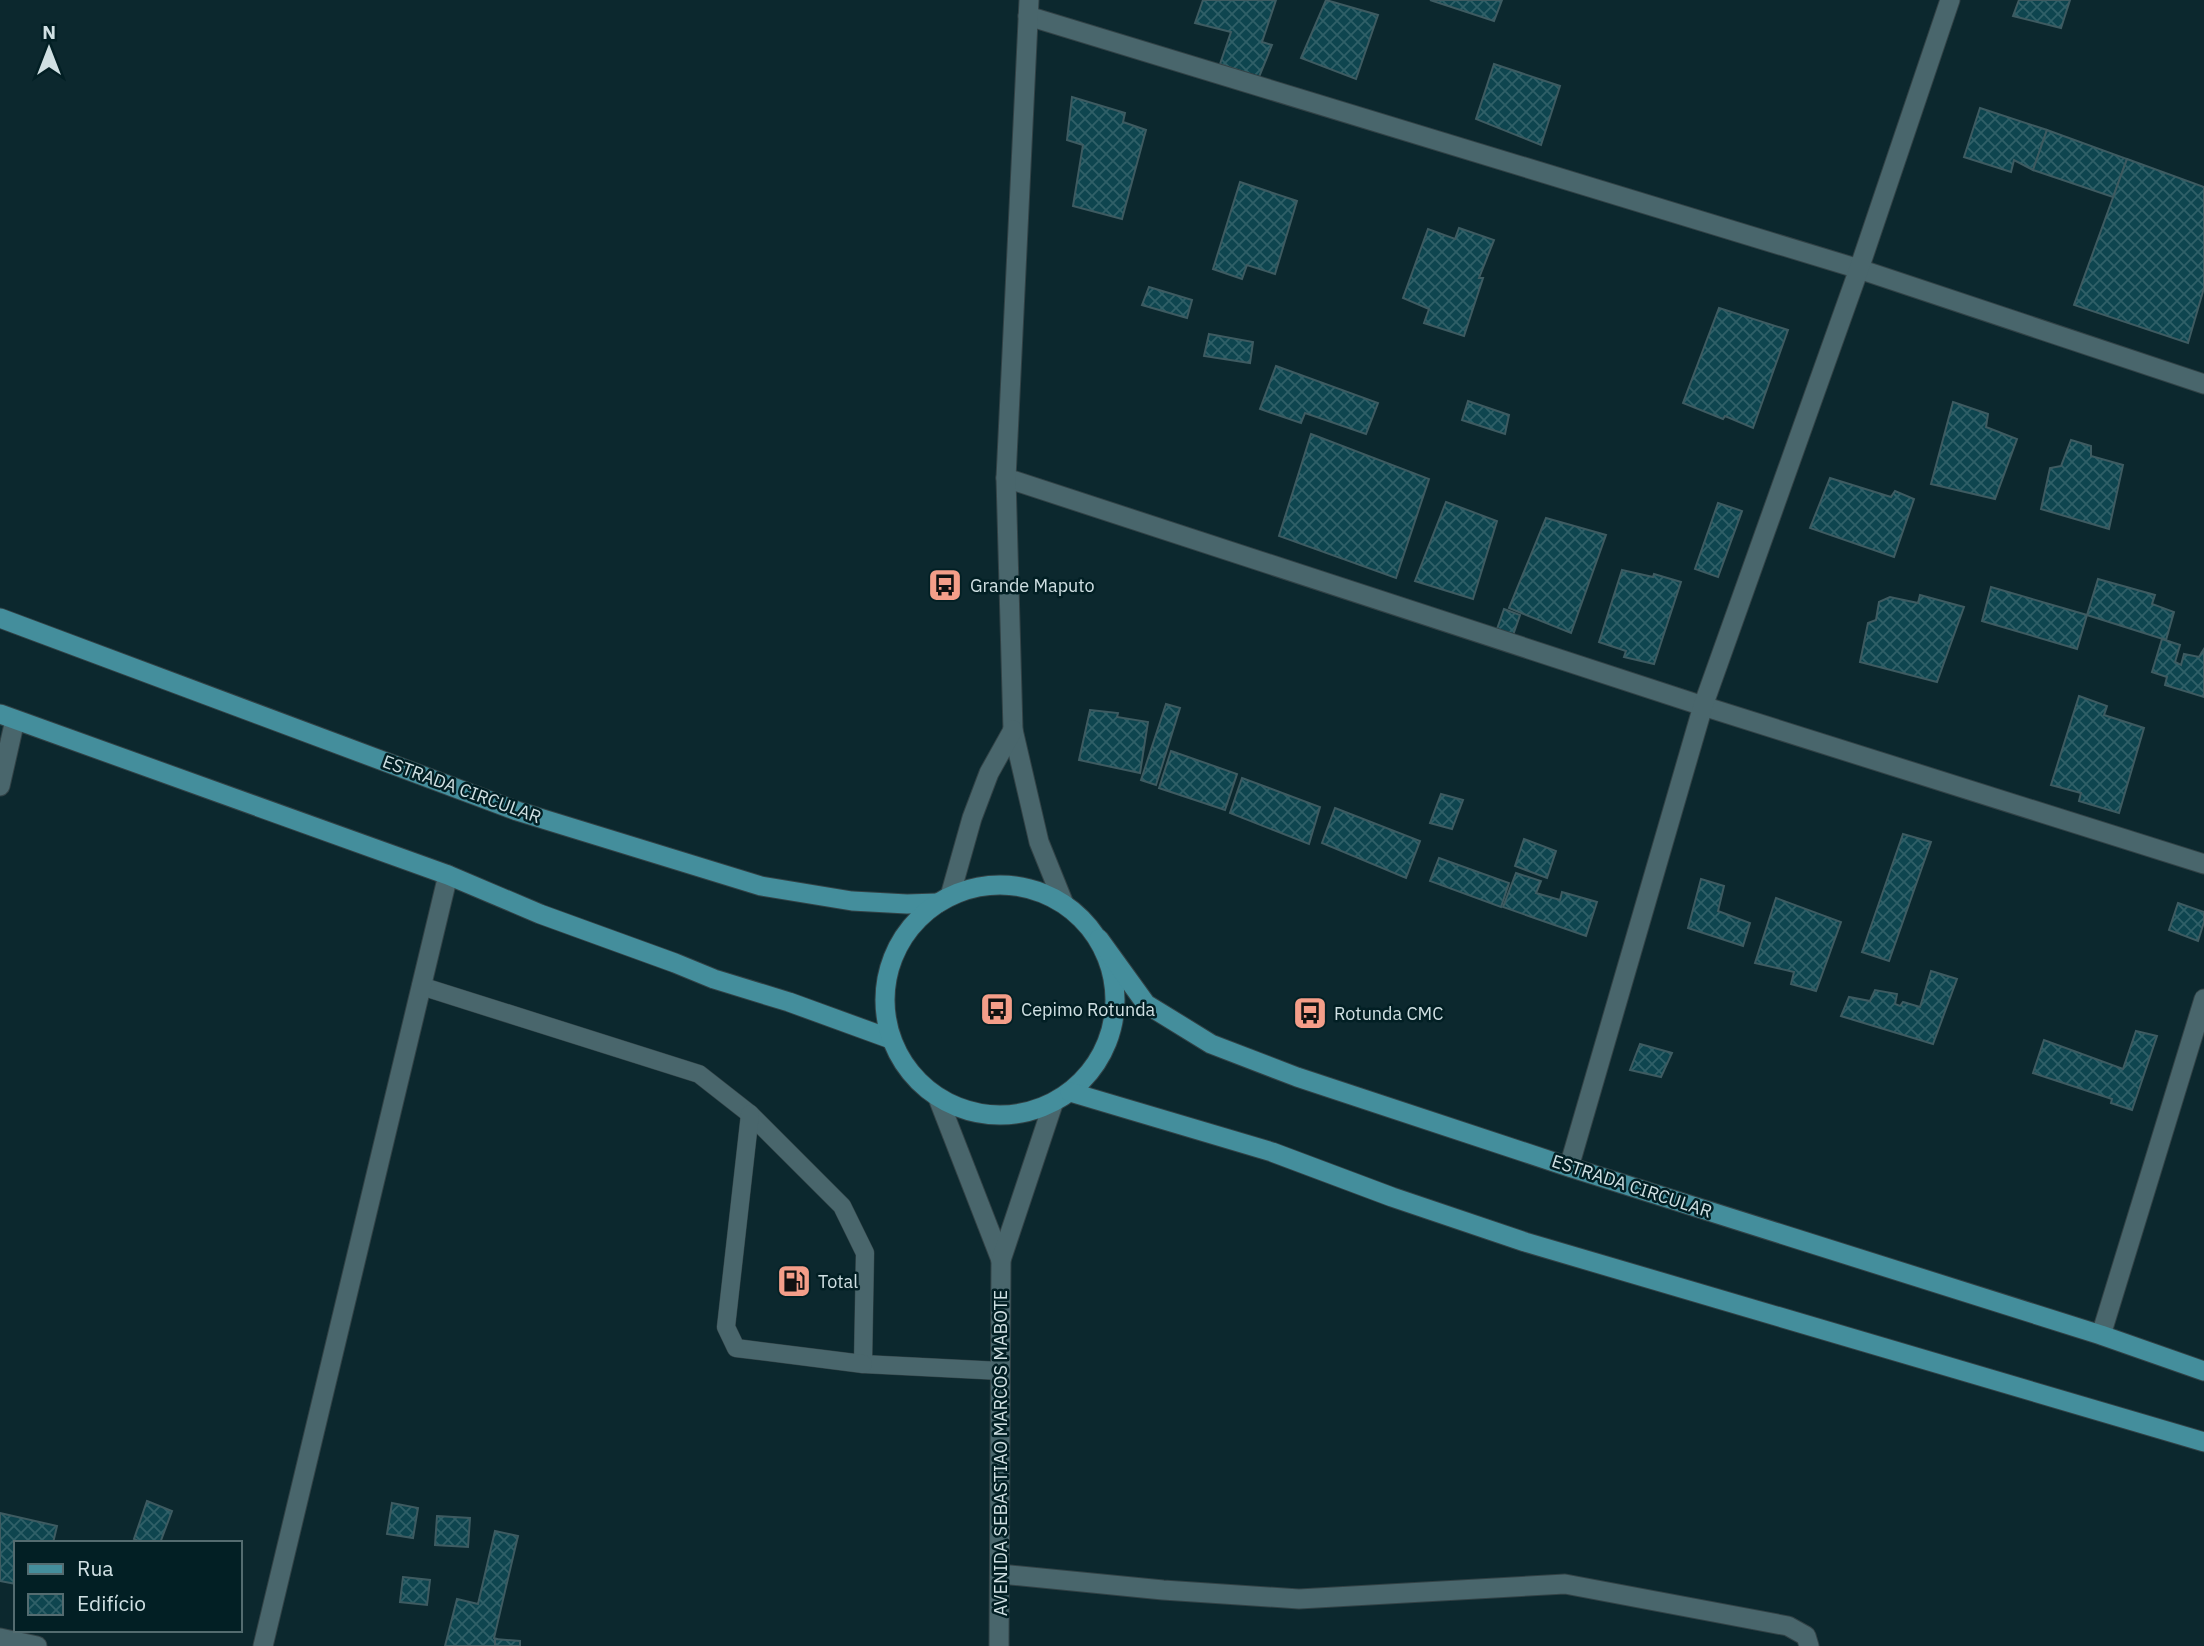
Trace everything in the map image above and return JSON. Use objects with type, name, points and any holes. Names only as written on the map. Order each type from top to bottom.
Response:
[{"type":"main road","name":"ESTRADA CIRCULAR","points":[[0,618],[517,811],[761,886],[852,901],[907,904],[944,899]]},
{"type":"main road","points":[[8,717],[447,875],[540,914],[713,979],[789,1002],[888,1038]]},
{"type":"main road","points":[[1009,885],[1038,891],[1064,904],[1084,920],[1099,939],[1115,979],[1115,1021],[1099,1061],[1070,1092],[1053,1104],[1014,1115],[975,1113],[938,1098],[916,1080],[888,1038],[886,981],[903,936],[944,899],[979,886],[1009,885]]},
{"type":"main road","name":"ESTRADA CIRCULAR","points":[[1099,939],[1146,1004],[1211,1044],[1297,1077],[1569,1167],[2101,1335],[2204,1371]]},
{"type":"main road","points":[[1070,1092],[1272,1152],[1392,1197],[1525,1242],[2204,1442]]},
{"type":"street","points":[[1569,1167],[1703,706],[1859,269],[1950,0]]},
{"type":"street","points":[[1064,904],[1039,842],[1013,730],[1006,478],[1028,8],[1859,269],[2204,384]]},
{"type":"street","points":[[1006,478],[1703,706],[2204,864]]},
{"type":"street","points":[[0,786],[8,717]]},
{"type":"street","points":[[944,899],[989,773],[1013,730]]},
{"type":"street","points":[[263,1646],[447,875]]},
{"type":"street","points":[[2101,1335],[2204,999]]},
{"type":"street","points":[[938,1098],[1001,1260]]},
{"type":"street","points":[[1001,1260],[1053,1104]]},
{"type":"street","name":"AVENIDA SEBASTIAO MARCOS MABOTE","points":[[999,1646],[1001,1260]]},
{"type":"street","points":[[1000,1574],[1163,1590],[1299,1599],[1565,1584],[1788,1626],[1806,1636],[1809,1646]]},
{"type":"street","points":[[0,1638],[37,1646]]},
{"type":"lane","points":[[421,986],[699,1074],[750,1114],[842,1206],[865,1253],[863,1364]]},
{"type":"lane","points":[[750,1114],[726,1327],[736,1348],[863,1364],[1001,1371]]},
{"type":"building","points":[[1203,0],[1276,0],[1262,42],[1272,45],[1259,77],[1220,64],[1231,32],[1195,23]]},
{"type":"building","points":[[1326,0],[1378,15],[1356,79],[1301,58]]},
{"type":"building","points":[[1430,0],[1502,0],[1494,21]]},
{"type":"building","points":[[2019,0],[2070,0],[2061,28],[2013,16]]},
{"type":"building","points":[[1494,64],[1560,86],[1541,145],[1476,119]]},
{"type":"building","points":[[1072,97],[1125,113],[1123,122],[1146,130],[1122,219],[1073,206],[1083,145],[1067,140]]},
{"type":"building","points":[[1980,108],[2047,130],[2033,170],[2014,160],[2011,172],[1964,157]]},
{"type":"building","points":[[2047,130],[2127,159],[2113,197],[2033,170]]},
{"type":"building","points":[[2127,159],[2204,187],[2204,288],[2188,343],[2074,305]]},
{"type":"building","points":[[1240,182],[1297,201],[1275,274],[1247,265],[1242,279],[1213,269]]},
{"type":"building","points":[[1459,228],[1494,240],[1479,278],[1483,278],[1464,336],[1424,323],[1429,309],[1403,298],[1428,229],[1455,239]]},
{"type":"building","points":[[1149,287],[1192,300],[1187,318],[1142,305]]},
{"type":"building","points":[[1719,308],[1788,330],[1753,428],[1683,403]]},
{"type":"building","points":[[1209,334],[1253,342],[1250,363],[1204,356]]},
{"type":"building","points":[[1276,366],[1378,403],[1366,434],[1305,413],[1301,423],[1260,409]]},
{"type":"building","points":[[1468,401],[1509,415],[1505,434],[1462,420]]},
{"type":"building","points":[[1953,402],[1988,414],[1986,427],[2017,439],[1995,499],[1931,484]]},
{"type":"building","points":[[1311,434],[1429,479],[1396,578],[1279,536]]},
{"type":"building","points":[[2071,440],[2091,446],[2091,456],[2123,465],[2109,529],[2041,509],[2050,468],[2061,466]]},
{"type":"building","points":[[1830,478],[1891,497],[1895,491],[1914,499],[1894,557],[1810,528]]},
{"type":"building","points":[[1446,502],[1497,521],[1473,599],[1415,581]]},
{"type":"building","points":[[1718,503],[1742,511],[1718,577],[1695,569]]},
{"type":"building","points":[[1546,518],[1606,535],[1571,633],[1509,608]]},
{"type":"building","points":[[1622,570],[1653,577],[1654,574],[1681,582],[1654,664],[1624,657],[1626,651],[1599,642]]},
{"type":"building","points":[[2098,579],[2155,595],[2152,604],[2174,612],[2166,640],[2087,615]]},
{"type":"building","points":[[1991,587],[2087,615],[2077,649],[1982,621]]},
{"type":"building","points":[[1920,595],[1964,607],[1937,682],[1860,662],[1868,623],[1876,620],[1879,602],[1890,597],[1918,603]]},
{"type":"building","points":[[1504,609],[1520,615],[1512,638],[1496,632]]},
{"type":"building","points":[[2162,639],[2180,645],[2175,662],[2181,665],[2184,654],[2199,657],[2204,649],[2204,697],[2165,685],[2167,677],[2152,672]]},
{"type":"building","points":[[2079,696],[2107,706],[2104,715],[2144,728],[2119,813],[2079,801],[2081,793],[2051,785]]},
{"type":"building","points":[[1166,704],[1180,708],[1156,785],[1141,780]]},
{"type":"building","points":[[1090,710],[1118,713],[1117,717],[1148,722],[1140,773],[1079,760]]},
{"type":"building","points":[[1171,751],[1237,774],[1225,810],[1159,788]]},
{"type":"building","points":[[1242,778],[1320,807],[1309,844],[1230,813]]},
{"type":"building","points":[[1441,794],[1463,800],[1452,829],[1430,823]]},
{"type":"building","points":[[1335,808],[1420,841],[1406,878],[1322,843]]},
{"type":"building","points":[[1903,834],[1931,842],[1889,961],[1862,952]]},
{"type":"building","points":[[1524,839],[1556,851],[1547,878],[1515,866]]},
{"type":"building","points":[[1439,858],[1509,883],[1501,907],[1430,881]]},
{"type":"building","points":[[1516,873],[1541,881],[1536,893],[1560,900],[1562,892],[1597,902],[1586,936],[1503,907]]},
{"type":"building","points":[[1701,879],[1724,886],[1718,911],[1750,923],[1743,946],[1688,928]]},
{"type":"building","points":[[1776,898],[1841,922],[1816,991],[1791,984],[1794,972],[1755,963]]},
{"type":"building","points":[[2178,903],[2204,912],[2198,941],[2169,930]]},
{"type":"building","points":[[1931,971],[1957,979],[1933,1044],[1841,1016],[1849,997],[1870,1001],[1875,990],[1897,994],[1895,1004],[1900,1006],[1903,1002],[1920,1007]]},
{"type":"building","points":[[2136,1031],[2157,1036],[2132,1110],[2111,1103],[2112,1099],[2033,1073],[2044,1040],[2123,1069]]},
{"type":"building","points":[[1640,1044],[1672,1053],[1661,1077],[1630,1070]]},
{"type":"building","points":[[147,1501],[172,1511],[161,1541],[134,1539]]},
{"type":"building","points":[[392,1503],[418,1508],[413,1538],[387,1534]]},
{"type":"building","points":[[0,1513],[57,1526],[53,1541],[14,1541],[14,1584],[0,1581]]},
{"type":"building","points":[[437,1516],[470,1518],[468,1547],[435,1545]]},
{"type":"building","points":[[495,1531],[518,1536],[494,1638],[497,1639],[496,1646],[445,1646],[457,1599],[478,1604]]},
{"type":"building","points":[[403,1577],[430,1580],[427,1605],[400,1602]]},
{"type":"building","points":[[495,1639],[520,1641],[520,1646],[495,1646]]},
{"type":"place","name":"Grande Maputo","points":[[945,585]]},
{"type":"place","name":"Cepimo Rotunda","points":[[997,1009]]},
{"type":"place","name":"Rotunda CMC","points":[[1310,1013]]},
{"type":"place","name":"Total","points":[[794,1281]]}]
